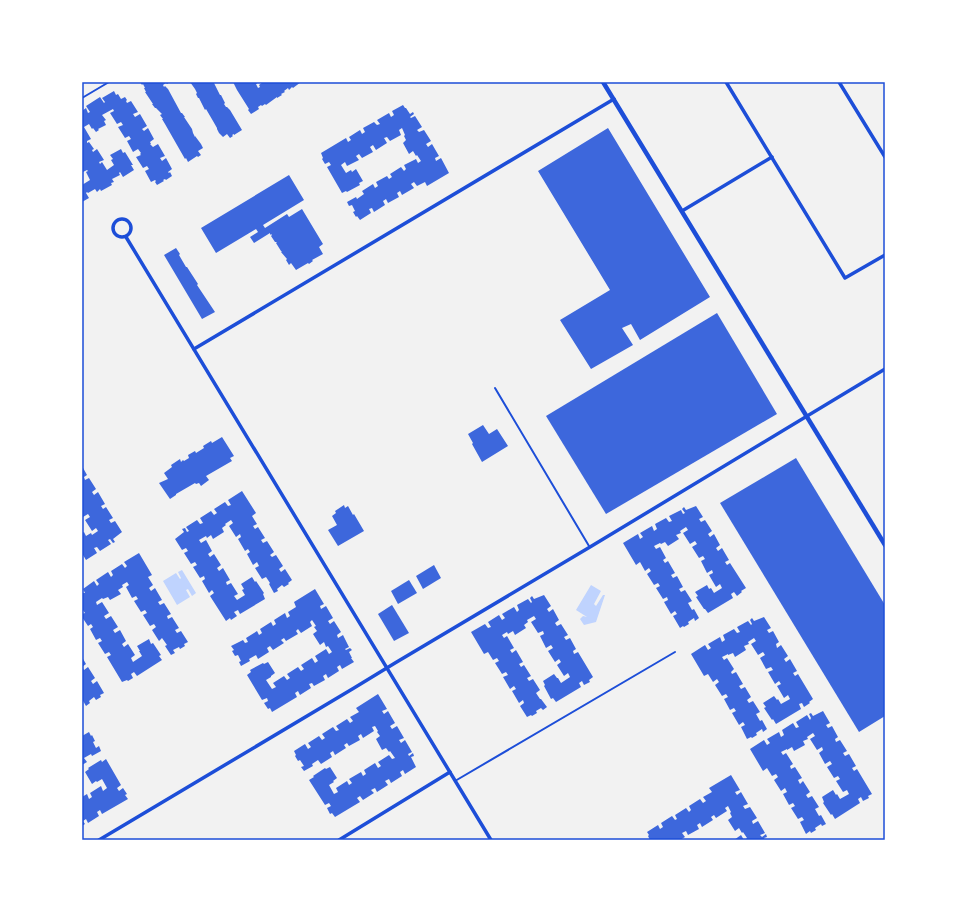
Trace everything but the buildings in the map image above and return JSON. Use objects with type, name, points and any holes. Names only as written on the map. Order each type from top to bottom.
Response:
[{"type":"street","points":[[603,82],[885,544]]},
{"type":"street","points":[[726,82],[845,278],[885,255]]},
{"type":"street","points":[[839,82],[885,157]]},
{"type":"street","points":[[194,349],[614,99]]},
{"type":"street","points":[[682,211],[772,157]]},
{"type":"street","points":[[119,219],[125,220],[130,224],[131,230],[126,237],[120,237],[115,234],[112,229],[116,221],[119,219]]},
{"type":"street","points":[[126,237],[491,840]]},
{"type":"street","points":[[99,840],[590,548],[885,369]]},
{"type":"street","points":[[339,840],[450,772]]},
{"type":"lane","points":[[82,98],[109,82]]},
{"type":"lane","points":[[495,388],[590,548]]},
{"type":"lane","points":[[455,781],[675,652]]},
{"type":"water","points":[[182,570],[196,593],[192,596],[188,589],[186,590],[190,597],[177,605],[163,581],[176,573],[180,579],[181,578],[178,572]]},
{"type":"water","points":[[591,585],[601,591],[594,604],[596,606],[603,595],[605,595],[596,622],[584,625],[580,619],[583,616],[587,617],[576,610]]}]
